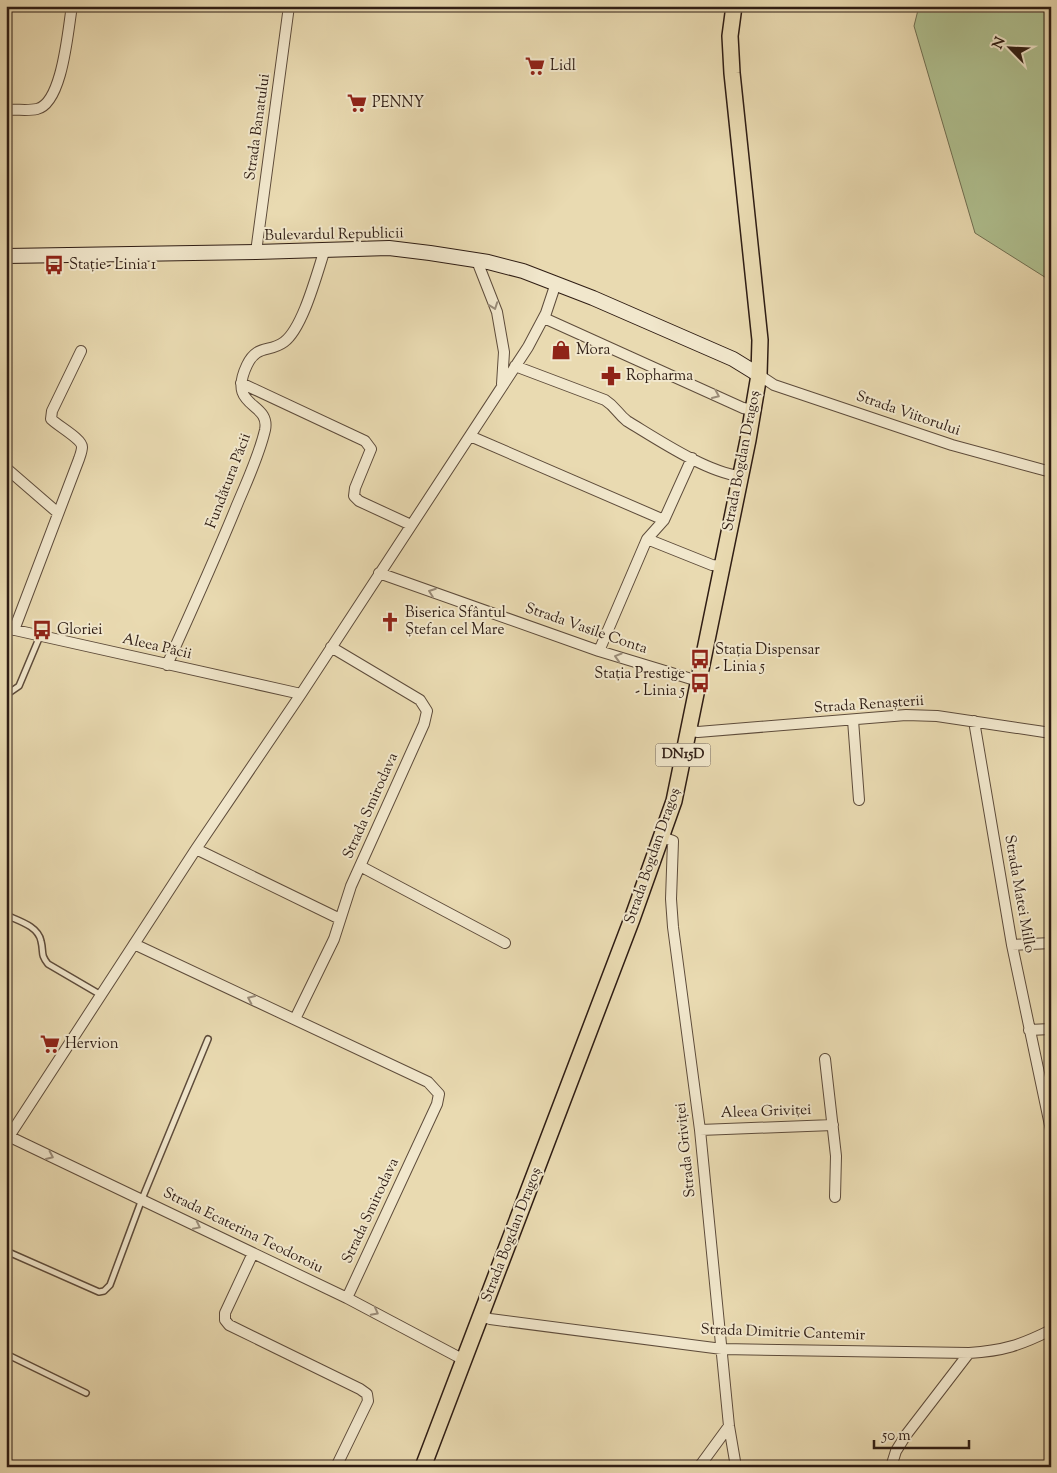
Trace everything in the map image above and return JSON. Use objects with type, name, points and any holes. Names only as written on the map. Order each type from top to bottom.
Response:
[{"type":"main road","name":"Strada Bogdan Dragoș","points":[[423,1467],[482,1316],[674,801],[759,375],[760,340],[732,73],[730,36],[734,6]]},
{"type":"main road","name":"Bulevardul Republicii","points":[[6,256],[389,248],[477,261],[522,271],[556,283],[733,360],[759,375]]},
{"type":"street","points":[[6,110],[38,109],[47,102],[56,89],[72,6]]},
{"type":"street","name":"Strada Banatului","points":[[256,252],[289,6]]},
{"type":"street","points":[[325,249],[308,304],[296,325],[284,342],[272,348],[261,349],[254,355],[247,364],[241,383],[365,441],[371,449],[355,488],[354,496],[359,501],[411,525]]},
{"type":"street","points":[[477,261],[497,312],[504,352],[502,385]]},
{"type":"street","points":[[7,1137],[102,995],[196,849],[301,694],[528,347],[544,318],[556,283]]},
{"type":"street","points":[[544,318],[734,404],[753,410]]},
{"type":"street","points":[[10,629],[79,459],[82,446],[80,441],[51,419],[52,410],[81,351]]},
{"type":"street","points":[[515,366],[605,400],[615,407],[620,416],[627,421],[692,458],[732,475],[740,476]]},
{"type":"street","name":"Strada Viitorului","points":[[759,375],[774,385],[952,445],[1051,472]]},
{"type":"street","name":"Fundătura Păcii","points":[[167,666],[226,532],[252,468],[264,431],[266,422],[262,413],[246,400],[241,393],[241,383]]},
{"type":"street","points":[[470,436],[664,520]]},
{"type":"street","points":[[599,651],[647,539],[664,520],[692,458]]},
{"type":"street","points":[[6,468],[58,513]]},
{"type":"street","points":[[647,539],[712,565],[721,566]]},
{"type":"street","name":"Strada Vasile Conta","points":[[379,573],[599,651],[698,681]]},
{"type":"street","name":"Aleea Păcii","points":[[10,629],[167,666],[301,694]]},
{"type":"street","name":"Strada Smirodava","points":[[295,1019],[334,938],[351,886],[424,724],[427,711],[420,700],[331,647]]},
{"type":"street","name":"Strada Renașterii","points":[[688,730],[698,732],[906,715],[937,716],[1051,733]]},
{"type":"street","points":[[854,720],[859,800]]},
{"type":"street","name":"Strada Matei Millo","points":[[974,721],[1012,945],[1050,1127]]},
{"type":"street","name":"Strada Griviței","points":[[662,837],[673,841],[671,899],[673,927],[700,1130],[729,1426],[736,1467]]},
{"type":"street","points":[[196,849],[340,919]]},
{"type":"street","points":[[360,866],[505,942]]},
{"type":"street","points":[[1012,945],[1051,943]]},
{"type":"street","name":"Strada Smirodava","points":[[134,944],[428,1082],[439,1094],[437,1104],[347,1298]]},
{"type":"street","points":[[1029,1030],[1051,1029]]},
{"type":"street","name":"Aleea Griviței","points":[[825,1059],[836,1156],[835,1197]]},
{"type":"street","name":"Aleea Griviței","points":[[700,1130],[833,1125]]},
{"type":"street","name":"Strada Ecaterina Teodoroiu","points":[[7,1137],[142,1199],[347,1298],[464,1360]]},
{"type":"street","points":[[254,1253],[225,1313],[224,1320],[229,1325],[360,1388],[368,1394],[368,1401],[336,1467]]},
{"type":"street","name":"Strada Dimitrie Cantemir","points":[[482,1316],[490,1319],[722,1348],[994,1352],[1024,1344],[1051,1330]]},
{"type":"street","points":[[891,1467],[896,1451],[906,1435],[969,1353]]},
{"type":"street","points":[[699,1467],[729,1426]]},
{"type":"lane","points":[[6,695],[19,686],[40,636]]},
{"type":"lane","points":[[6,915],[36,931],[41,941],[42,956],[48,964],[102,995]]},
{"type":"lane","points":[[6,1251],[99,1292],[104,1291],[110,1286],[142,1199],[208,1039]]},
{"type":"lane","points":[[6,1354],[86,1394]]},
{"type":"green space","points":[[919,6],[1051,6],[1051,281],[975,233],[914,26]]},
{"type":"place","name":"Lidl","points":[[535,66]]},
{"type":"place","name":"PENNY","points":[[357,103]]},
{"type":"place","name":"Stație- Linia 1","points":[[54,265]]},
{"type":"place","name":"Mora","points":[[561,350]]},
{"type":"place","name":"Ropharma","points":[[611,376]]},
{"type":"place","name":"Biserica Sfântul Ștefan cel Mare","points":[[390,622]]},
{"type":"place","name":"Gloriei","points":[[42,630]]},
{"type":"place","name":"Stația Dispensar - Linia 5","points":[[700,659]]},
{"type":"place","name":"Stația Prestige - Linia 5","points":[[700,683]]},
{"type":"place","name":"Hervion","points":[[50,1044]]}]
